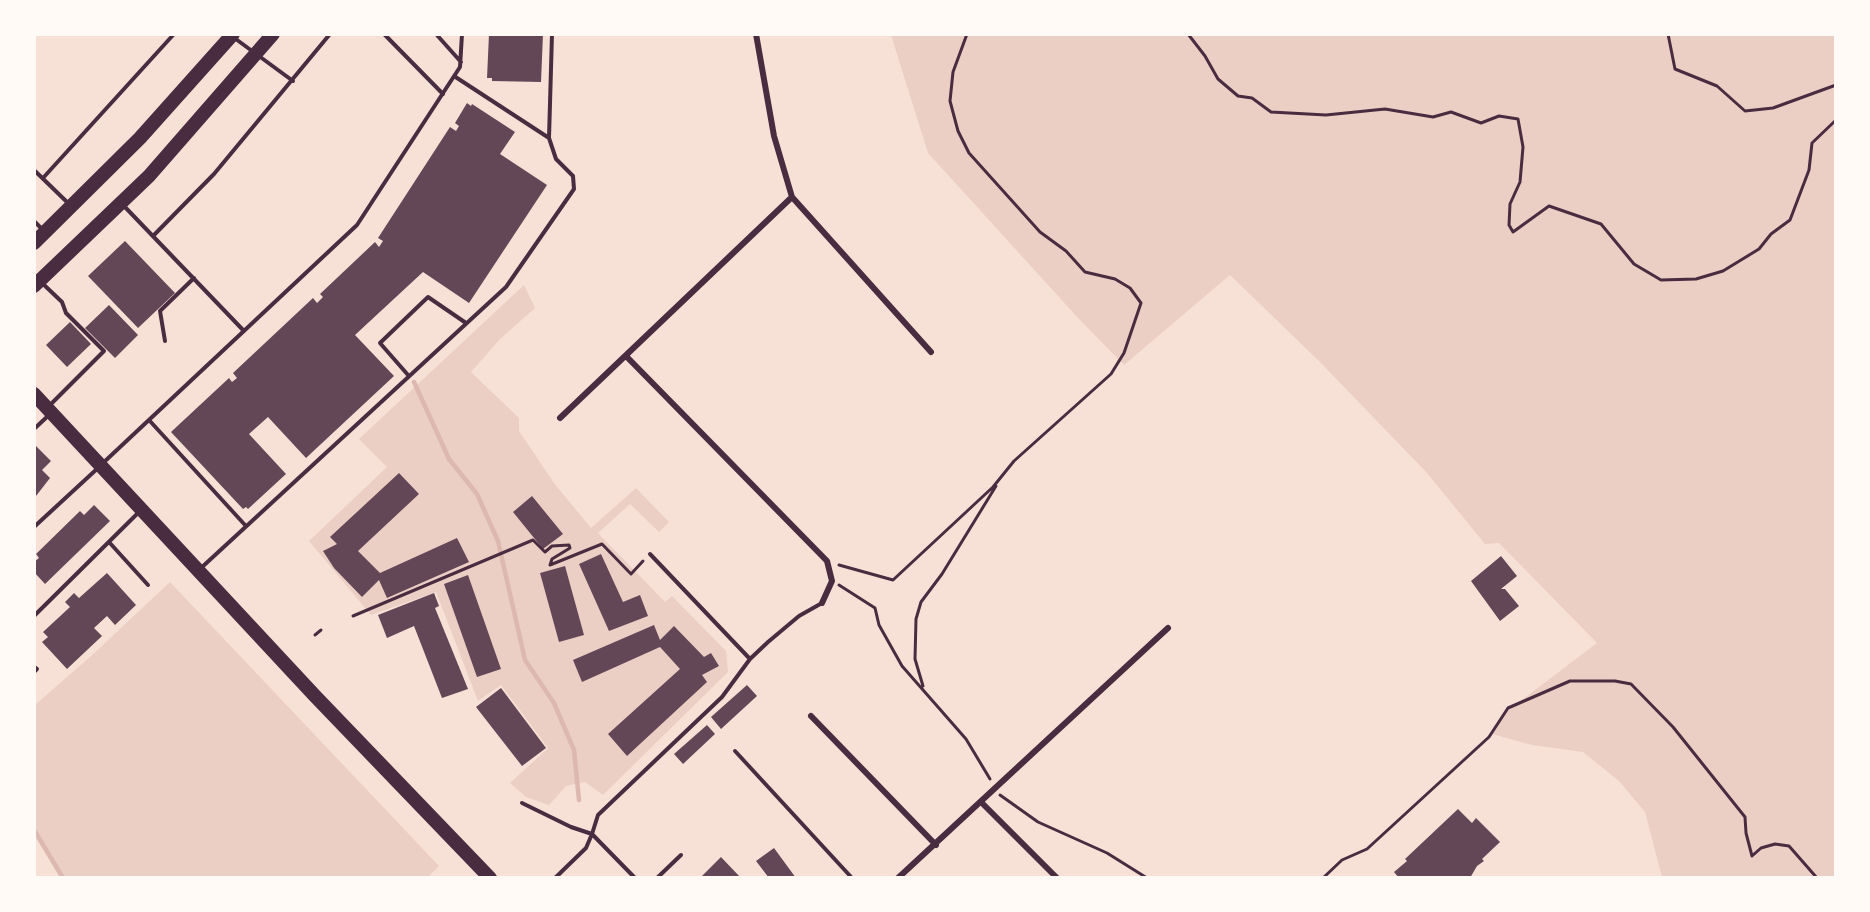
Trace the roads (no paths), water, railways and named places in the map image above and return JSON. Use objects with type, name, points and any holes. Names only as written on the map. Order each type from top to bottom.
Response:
[{"type":"main road","points":[[37,283],[122,203],[189,133],[273,34]]},
{"type":"main road","points":[[34,243],[140,138],[231,35]]},
{"type":"main road","points":[[34,394],[315,696],[490,878]]},
{"type":"street","points":[[756,34],[774,136],[792,197],[931,352]]},
{"type":"street","points":[[560,418],[792,197]]},
{"type":"street","points":[[626,356],[827,561],[832,581],[822,603]]},
{"type":"street","points":[[898,878],[1168,628]]},
{"type":"street","points":[[811,716],[936,845]]},
{"type":"street","points":[[981,802],[1057,878]]},
{"type":"lane","points":[[43,178],[174,34]]},
{"type":"lane","points":[[154,236],[214,174],[330,34]]},
{"type":"lane","points":[[384,34],[443,94]]},
{"type":"lane","points":[[436,34],[461,62]]},
{"type":"lane","points":[[34,527],[357,225],[454,76],[461,62],[462,34]]},
{"type":"lane","points":[[198,570],[506,287],[574,189],[573,176],[556,159],[549,138],[552,34]]},
{"type":"lane","points":[[231,35],[293,81]]},
{"type":"lane","points":[[454,76],[549,138]]},
{"type":"lane","points":[[34,170],[72,207]]},
{"type":"lane","points":[[122,203],[244,331]]},
{"type":"lane","points":[[34,221],[45,232]]},
{"type":"lane","points":[[165,341],[160,311],[194,278]]},
{"type":"lane","points":[[34,429],[104,351],[66,313],[62,302],[37,283]]},
{"type":"lane","points":[[408,375],[380,343],[428,297],[466,322]]},
{"type":"lane","points":[[148,420],[245,525]]},
{"type":"lane","points":[[34,616],[142,509]]},
{"type":"lane","points":[[109,542],[148,585]]},
{"type":"lane","points":[[650,554],[750,659]]},
{"type":"lane","points":[[555,878],[586,848],[598,815],[722,697],[750,659],[800,616],[822,603]]},
{"type":"lane","points":[[34,667],[37,669],[34,672]]},
{"type":"lane","points":[[735,751],[852,878]]},
{"type":"lane","points":[[522,803],[571,827],[592,834],[635,878]]},
{"type":"lane","points":[[657,878],[681,855]]},
{"type":"waterway","points":[[414,382],[449,459],[477,494],[498,541],[525,660],[554,703],[574,750],[579,800]]},
{"type":"waterway","points":[[34,830],[63,878]]}]
